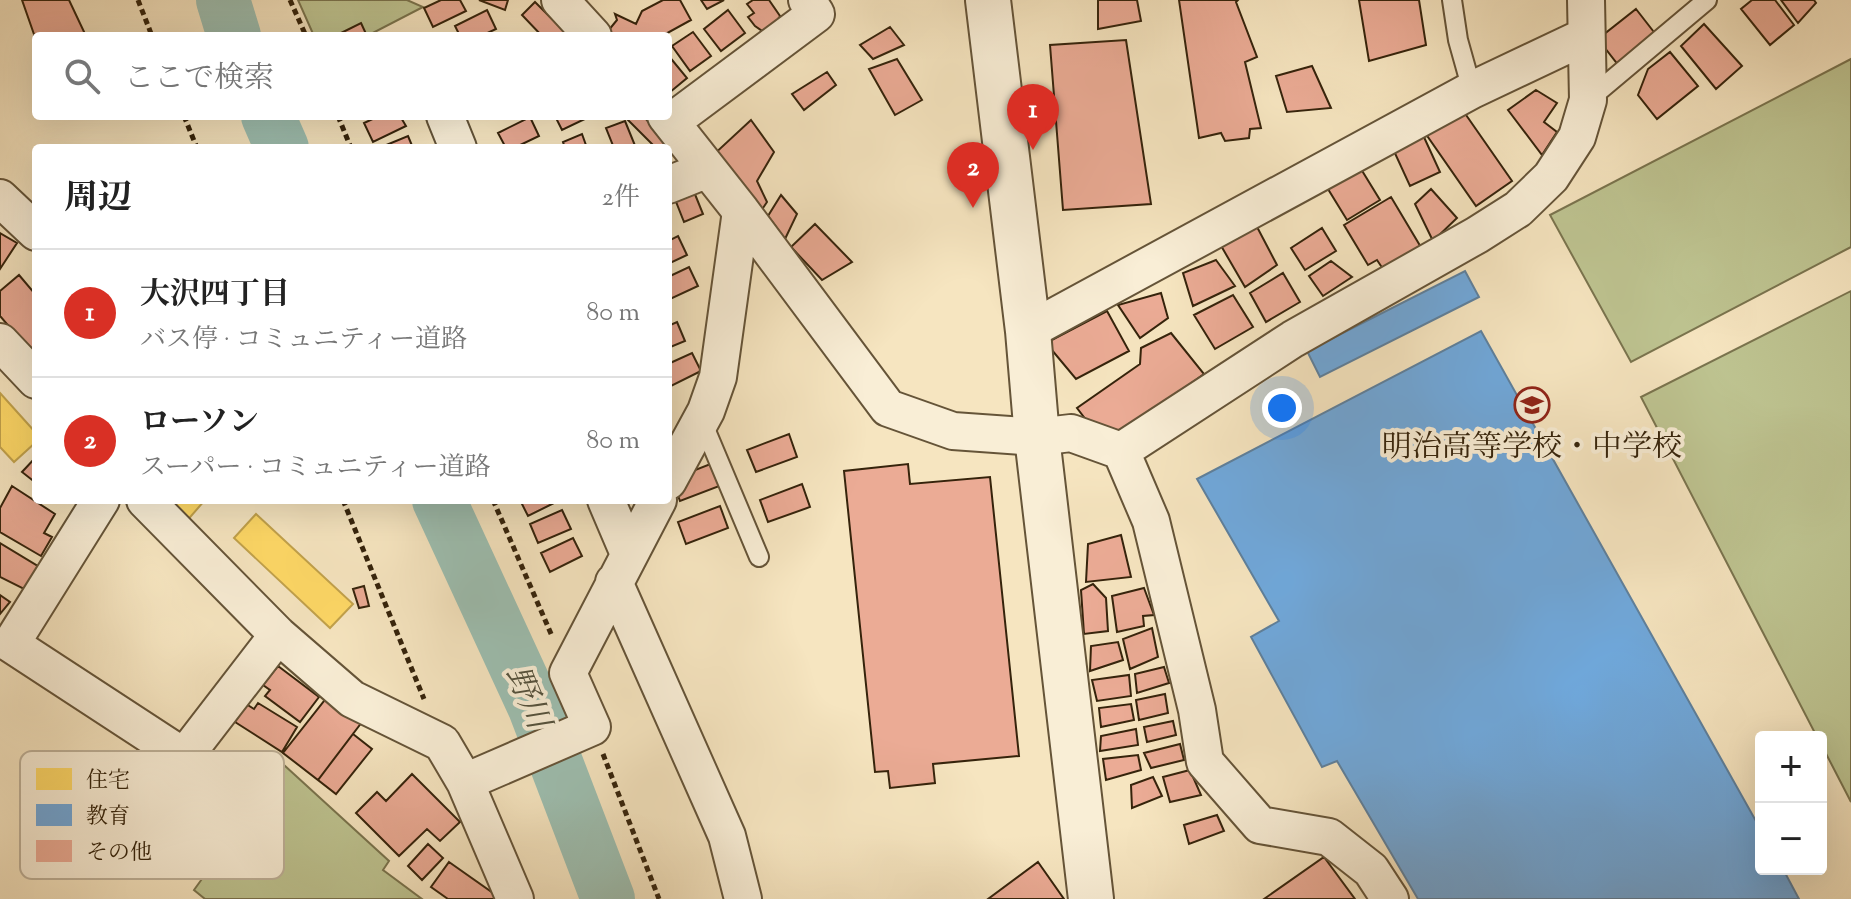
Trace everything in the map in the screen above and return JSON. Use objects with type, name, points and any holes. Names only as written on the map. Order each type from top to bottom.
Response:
[{"type":"street","points":[[560,0],[589,32]]},
{"type":"street","points":[[672,116],[816,14],[807,0]]},
{"type":"street","points":[[988,0],[1091,899]]},
{"type":"street","points":[[1121,451],[1293,339],[1518,209],[1551,177],[1577,137],[1588,100],[1586,0]]},
{"type":"street","points":[[1028,331],[1472,90],[1586,36]]},
{"type":"street","points":[[447,120],[456,144]]},
{"type":"street","points":[[669,120],[888,408],[953,431],[1037,437],[1071,433],[1121,451],[1151,521],[1197,710],[1205,762],[1260,825],[1329,837],[1371,870],[1390,899]]},
{"type":"street","points":[[672,183],[708,169]]},
{"type":"street","points":[[0,198],[32,228]]},
{"type":"street","points":[[672,473],[701,419],[718,377],[741,211]]},
{"type":"street","points":[[0,342],[32,376]]},
{"type":"street","points":[[98,504],[11,644],[175,751]]},
{"type":"street","points":[[149,504],[278,635],[352,699],[442,743],[468,780],[515,899]]},
{"type":"street","points":[[607,504],[622,568],[727,836],[743,899]]},
{"type":"street","points":[[468,780],[586,730],[568,673],[656,504]]},
{"type":"street","points":[[189,751],[278,635]]},
{"type":"lane","points":[[1452,0],[1458,40],[1472,90]]},
{"type":"lane","points":[[1588,100],[1707,0]]},
{"type":"lane","points":[[701,419],[759,557]]},
{"type":"path","points":[[138,0],[150,32]]},
{"type":"path","points":[[290,0],[304,32]]},
{"type":"path","points":[[186,120],[195,144]]},
{"type":"path","points":[[340,120],[349,144]]},
{"type":"path","points":[[345,504],[442,743]]},
{"type":"path","points":[[495,504],[568,673]]},
{"type":"path","points":[[586,730],[659,899]]},
{"type":"green space","points":[[298,0],[407,0],[423,7],[375,32],[312,32]]},
{"type":"green space","points":[[1851,59],[1851,247],[1631,362],[1550,215]]},
{"type":"green space","points":[[1851,291],[1851,802],[1827,756],[1827,731],[1814,731],[1641,397]]},
{"type":"green space","points":[[284,765],[389,861],[383,870],[422,899],[205,899],[194,890],[202,879],[284,879]]},
{"type":"building: 住宅","points":[[0,393],[32,429],[32,446],[14,462],[0,447]]},
{"type":"building: 住宅","points":[[164,504],[202,504],[185,523]]},
{"type":"building: 住宅","points":[[256,514],[353,604],[330,628],[234,538]]},
{"type":"building: 教育","points":[[1465,271],[1479,297],[1320,377],[1307,351]]},
{"type":"building: 教育","points":[[1481,331],[1755,819],[1755,875],[1786,875],[1799,899],[1418,899],[1337,761],[1322,767],[1251,637],[1279,621],[1197,479]]},
{"type":"building: その他","points":[[22,0],[69,0],[84,32],[33,32]]},
{"type":"building: その他","points":[[441,0],[460,0],[466,11],[433,27],[424,8]]},
{"type":"building: その他","points":[[479,0],[508,0],[505,10]]},
{"type":"building: その他","points":[[663,0],[680,0],[691,20],[669,32],[608,32],[617,20],[615,14],[636,24],[642,11]]},
{"type":"building: その他","points":[[701,0],[724,0],[707,9]]},
{"type":"building: その他","points":[[753,0],[769,0],[780,16],[768,35],[748,17],[754,13],[747,4]]},
{"type":"building: その他","points":[[1098,0],[1137,0],[1141,21],[1098,29]]},
{"type":"building: その他","points":[[1179,0],[1238,0],[1236,2],[1257,57],[1245,62],[1261,128],[1250,129],[1249,138],[1225,141],[1221,133],[1199,138]]},
{"type":"building: その他","points":[[1359,0],[1419,0],[1426,45],[1369,61]]},
{"type":"building: その他","points":[[1752,0],[1775,0],[1794,25],[1770,45],[1741,9]]},
{"type":"building: その他","points":[[1781,0],[1814,0],[1816,3],[1798,23]]},
{"type":"building: その他","points":[[535,2],[565,32],[538,32],[522,15]]},
{"type":"building: その他","points":[[1636,9],[1657,36],[1619,66],[1598,39]]},
{"type":"building: その他","points":[[487,10],[496,29],[490,32],[458,32],[455,26]]},
{"type":"building: その他","points":[[728,10],[745,33],[721,51],[704,29]]},
{"type":"building: その他","points":[[361,23],[365,32],[343,32]]},
{"type":"building: その他","points":[[1704,24],[1742,66],[1716,89],[1681,46]]},
{"type":"building: その他","points":[[890,27],[904,45],[873,59],[860,45]]},
{"type":"building: その他","points":[[693,32],[711,56],[690,71],[672,46]]},
{"type":"building: その他","points":[[1126,40],[1151,204],[1063,210],[1050,45]]},
{"type":"building: その他","points":[[1670,52],[1698,86],[1657,119],[1638,95],[1648,69]]},
{"type":"building: その他","points":[[897,59],[922,100],[895,115],[869,69]]},
{"type":"building: その他","points":[[672,60],[687,78],[672,90]]},
{"type":"building: その他","points":[[1312,66],[1331,108],[1287,112],[1276,76]]},
{"type":"building: その他","points":[[827,72],[836,85],[804,110],[792,94]]},
{"type":"building: その他","points":[[1536,90],[1557,103],[1544,122],[1557,132],[1542,155],[1508,110]]},
{"type":"building: その他","points":[[1457,102],[1512,181],[1476,206],[1421,127]]},
{"type":"building: その他","points":[[370,120],[402,120],[406,126],[373,142],[364,123]]},
{"type":"building: その他","points":[[524,120],[531,120],[539,136],[522,144],[504,144],[498,133]]},
{"type":"building: その他","points":[[557,120],[583,120],[562,130]]},
{"type":"building: その他","points":[[628,120],[647,120],[670,144],[652,144]]},
{"type":"building: その他","points":[[751,120],[774,152],[757,181],[767,202],[757,217],[711,157]]},
{"type":"building: その他","points":[[625,121],[634,144],[612,144],[606,128]]},
{"type":"building: その他","points":[[582,134],[586,144],[564,144]]},
{"type":"building: その他","points":[[1423,135],[1440,172],[1410,186],[1393,149]]},
{"type":"building: その他","points":[[408,136],[411,144],[389,144]]},
{"type":"building: その他","points":[[1361,169],[1380,200],[1347,220],[1328,189]]},
{"type":"building: その他","points":[[690,182],[703,214],[684,222],[672,189]]},
{"type":"building: その他","points":[[1431,189],[1457,218],[1433,241],[1415,204]]},
{"type":"building: その他","points":[[781,195],[797,214],[785,239],[768,216]]},
{"type":"building: その他","points":[[1391,197],[1422,249],[1385,272],[1377,260],[1368,265],[1344,225]]},
{"type":"building: その他","points":[[815,224],[852,262],[822,280],[791,247]]},
{"type":"building: その他","points":[[1256,225],[1277,265],[1245,287],[1220,244]]},
{"type":"building: その他","points":[[1322,228],[1336,251],[1305,270],[1291,248]]},
{"type":"building: その他","points":[[0,233],[17,243],[0,269]]},
{"type":"building: その他","points":[[678,236],[687,255],[672,262],[672,239]]},
{"type":"building: その他","points":[[1216,260],[1235,286],[1193,306],[1183,273]]},
{"type":"building: その他","points":[[1331,261],[1352,277],[1323,296],[1309,276]]},
{"type":"building: その他","points":[[689,267],[698,286],[672,298],[672,275]]},
{"type":"building: その他","points":[[1283,273],[1300,302],[1266,322],[1250,293]]},
{"type":"building: その他","points":[[19,275],[32,290],[32,353],[0,316],[0,291]]},
{"type":"building: その他","points":[[1161,293],[1168,318],[1140,338],[1118,305]]},
{"type":"building: その他","points":[[1233,295],[1253,327],[1215,349],[1194,315]]},
{"type":"building: その他","points":[[1107,311],[1129,351],[1076,379],[1046,343]]},
{"type":"building: その他","points":[[677,322],[685,341],[672,346],[672,324]]},
{"type":"building: その他","points":[[1171,333],[1204,374],[1106,446],[1077,408],[1140,364],[1141,348]]},
{"type":"building: その他","points":[[692,353],[701,371],[672,386],[672,362]]},
{"type":"building: その他","points":[[789,434],[797,457],[756,472],[747,450]]},
{"type":"building: その他","points":[[32,461],[32,480],[22,472]]},
{"type":"building: その他","points":[[713,463],[722,485],[680,501],[672,479]]},
{"type":"building: その他","points":[[908,464],[910,484],[990,477],[1019,756],[933,764],[935,783],[890,788],[888,771],[875,772],[844,471]]},
{"type":"building: その他","points":[[802,484],[810,507],[768,522],[760,500]]},
{"type":"building: その他","points":[[12,486],[32,499],[32,504],[40,504],[55,514],[44,533],[52,537],[41,556],[0,532],[0,508]]},
{"type":"building: その他","points":[[522,504],[552,504],[528,516]]},
{"type":"building: その他","points":[[720,506],[728,528],[686,544],[678,522]]},
{"type":"building: その他","points":[[562,510],[571,529],[538,543],[530,524]]},
{"type":"building: その他","points":[[1121,535],[1131,577],[1086,582],[1088,544]]},
{"type":"building: その他","points":[[573,538],[582,556],[550,572],[541,553]]},
{"type":"building: その他","points":[[0,543],[41,568],[30,592],[0,577]]},
{"type":"building: その他","points":[[1093,584],[1106,598],[1108,631],[1084,634],[1081,590]]},
{"type":"building: その他","points":[[364,586],[369,606],[359,608],[353,589]]},
{"type":"building: その他","points":[[1144,588],[1154,615],[1143,616],[1144,626],[1117,632],[1112,596]]},
{"type":"building: その他","points":[[0,595],[10,602],[0,614]]},
{"type":"building: その他","points":[[1152,628],[1158,657],[1130,669],[1123,639]]},
{"type":"building: その他","points":[[1118,642],[1123,660],[1090,671],[1091,646]]},
{"type":"building: その他","points":[[278,666],[319,697],[300,722],[265,696],[270,690],[263,685]]},
{"type":"building: その他","points":[[1164,667],[1169,683],[1137,693],[1135,674]]},
{"type":"building: その他","points":[[1129,675],[1131,696],[1097,701],[1092,680]]},
{"type":"building: その他","points":[[1165,694],[1168,713],[1139,720],[1136,700]]},
{"type":"building: その他","points":[[328,696],[362,722],[318,780],[284,752]]},
{"type":"building: その他","points":[[258,703],[297,727],[283,751],[235,722],[246,704],[254,709]]},
{"type":"building: その他","points":[[1131,704],[1134,720],[1101,727],[1099,708]]},
{"type":"building: その他","points":[[1173,721],[1176,735],[1147,742],[1144,727]]},
{"type":"building: その他","points":[[1136,729],[1138,745],[1100,751],[1101,736]]},
{"type":"building: その他","points":[[353,734],[372,749],[336,794],[318,780]]},
{"type":"building: その他","points":[[1180,744],[1184,760],[1151,768],[1144,753]]},
{"type":"building: その他","points":[[1138,755],[1141,770],[1106,780],[1103,759]]},
{"type":"building: その他","points":[[1190,770],[1201,795],[1170,802],[1163,777]]},
{"type":"building: その他","points":[[412,774],[460,822],[440,841],[427,829],[399,856],[356,813],[377,792],[386,801]]},
{"type":"building: その他","points":[[1153,777],[1162,796],[1132,808],[1131,785]]},
{"type":"building: その他","points":[[1217,815],[1224,831],[1189,844],[1184,825]]},
{"type":"building: その他","points":[[428,844],[443,858],[422,880],[408,866]]},
{"type":"building: その他","points":[[1324,857],[1355,899],[1264,899]]},
{"type":"building: その他","points":[[449,862],[500,898],[448,899],[431,887]]},
{"type":"building: その他","points":[[1038,862],[1064,899],[988,899]]},
{"type":"waterway","name":"野川","points":[[223,0],[233,32]]},
{"type":"waterway","name":"野川","points":[[270,120],[280,144]]},
{"type":"waterway","name":"野川","points":[[441,504],[535,708],[608,899]]},
{"type":"place","name":"大沢四丁目","points":[[1033,150]]},
{"type":"place","name":"ローソン","points":[[973,208]]},
{"type":"place","name":"明治高等学校・中学校","points":[[1532,405]]}]
